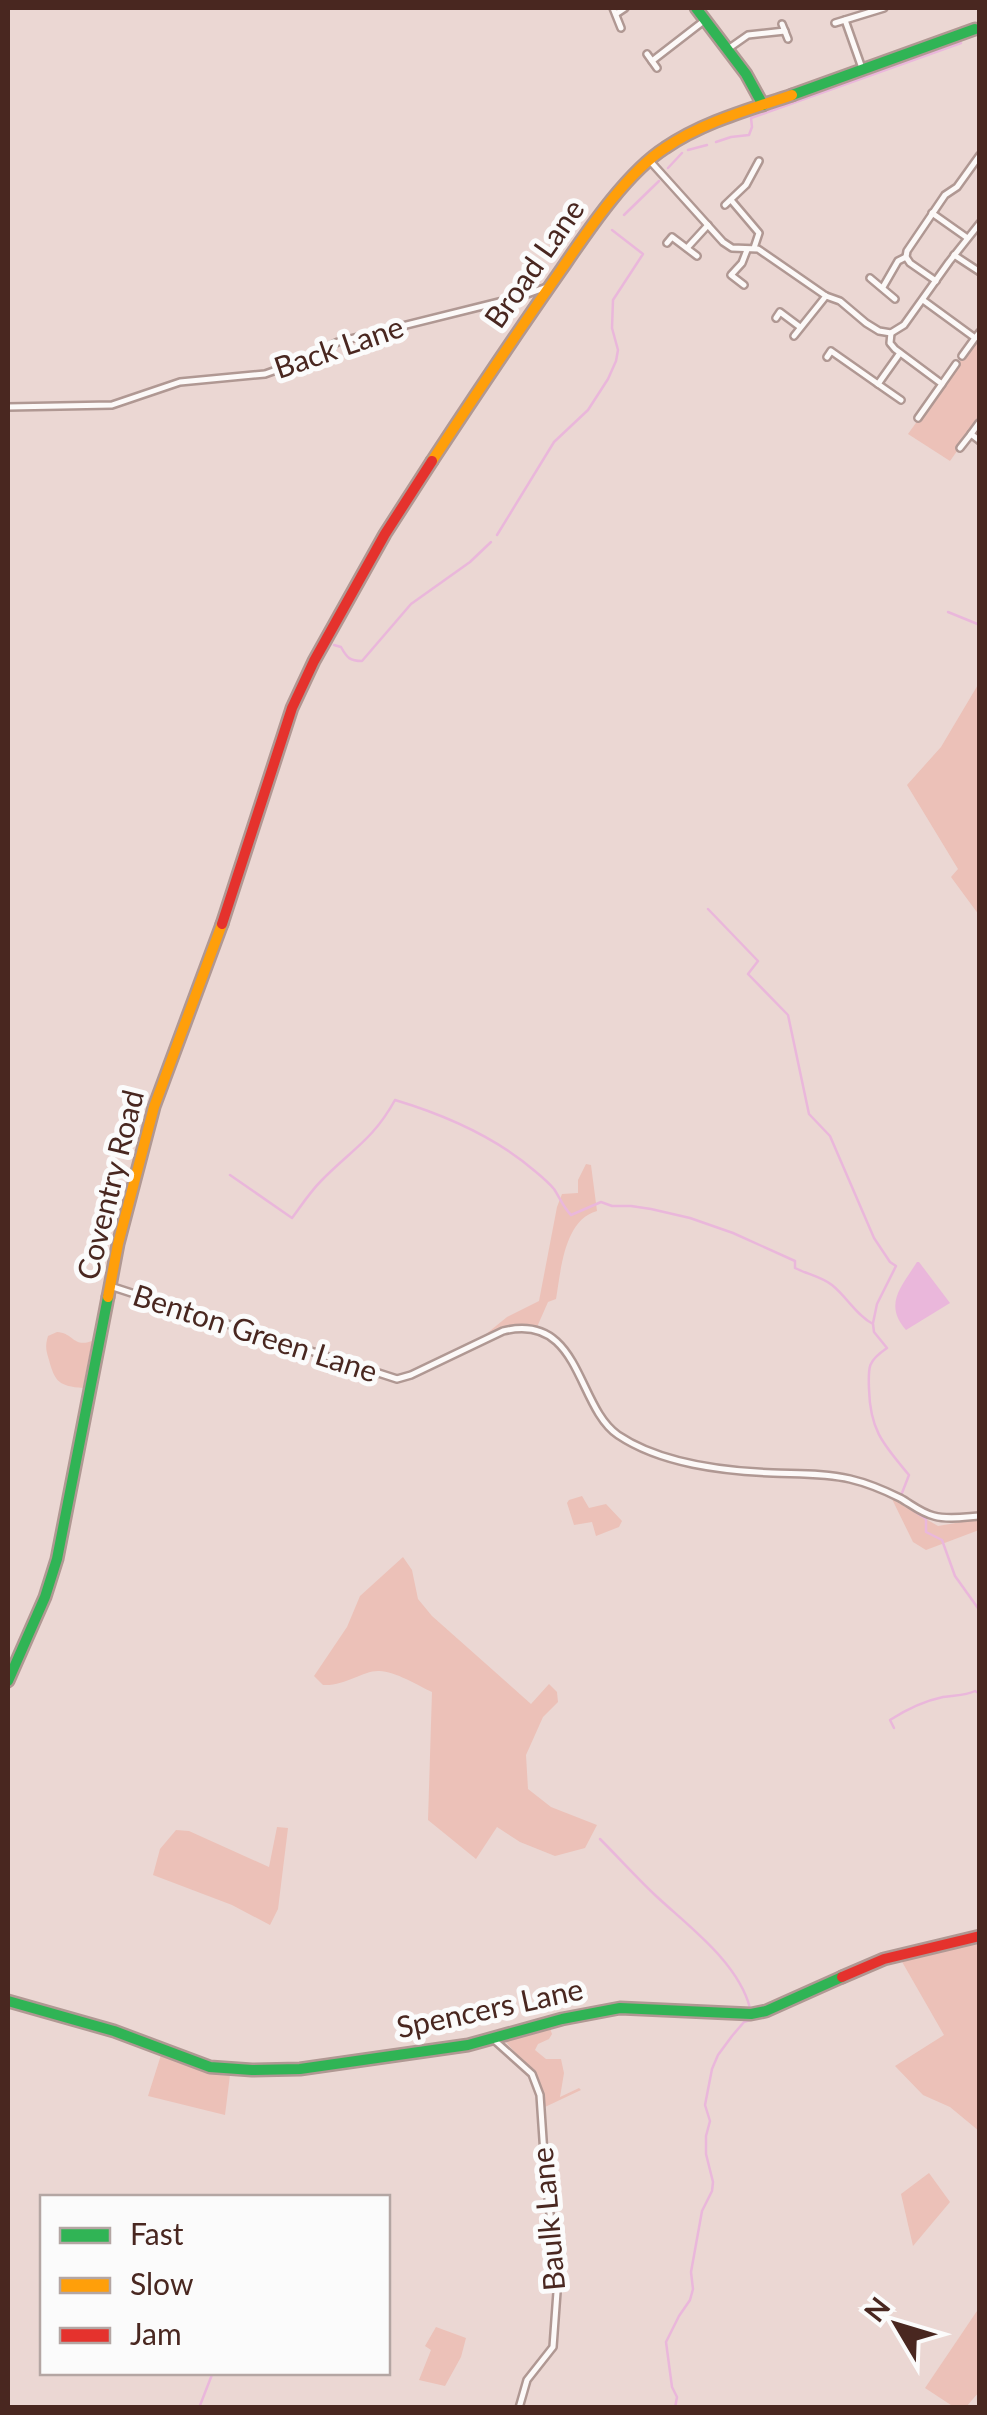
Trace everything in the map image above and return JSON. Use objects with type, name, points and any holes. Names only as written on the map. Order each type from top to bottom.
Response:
[{"type":"street","points":[[621,28],[614,11],[624,8]]},
{"type":"street","points":[[696,8],[746,74],[763,105]]},
{"type":"street","points":[[835,23],[884,8]]},
{"type":"street","points":[[652,62],[705,20]]},
{"type":"street","points":[[844,20],[862,71]]},
{"type":"street","points":[[782,24],[788,40]]},
{"type":"street","name":"Broad Lane","points":[[292,708],[386,534],[506,348],[612,200],[650,160],[694,130],[978,28]]},
{"type":"street","points":[[728,49],[748,35],[785,31]]},
{"type":"street","points":[[647,54],[658,68]]},
{"type":"street","points":[[883,287],[932,213],[980,155]]},
{"type":"street","points":[[650,160],[723,242],[732,248],[763,252],[879,331],[891,333],[904,326],[980,224]]},
{"type":"street","points":[[744,285],[729,274],[742,263],[759,233],[728,203],[746,185],[759,160]]},
{"type":"street","points":[[755,169],[762,174]]},
{"type":"street","points":[[932,213],[967,238]]},
{"type":"street","points":[[687,248],[708,225]]},
{"type":"street","points":[[667,243],[672,237],[697,256]]},
{"type":"street","points":[[954,255],[980,272]]},
{"type":"street","points":[[906,257],[936,281]]},
{"type":"street","points":[[870,278],[894,299]]},
{"type":"street","name":"Back Lane","points":[[8,406],[112,405],[180,382],[265,374],[338,342],[550,286]]},
{"type":"street","points":[[794,336],[826,296]]},
{"type":"street","points":[[923,300],[977,335],[962,356]]},
{"type":"street","points":[[780,312],[801,327]]},
{"type":"street","points":[[891,333],[890,343],[942,384]]},
{"type":"street","points":[[831,351],[901,400]]},
{"type":"street","points":[[878,384],[900,353]]},
{"type":"street","points":[[918,418],[956,364]]},
{"type":"street","points":[[960,448],[980,423]]},
{"type":"street","points":[[971,434],[980,441]]},
{"type":"street","name":"Coventry Road","points":[[8,1681],[44,1598],[56,1559],[130,1192],[154,1107],[209,963],[292,708]]},
{"type":"street","name":"Benton Green Lane","points":[[110,1286],[397,1379],[504,1332],[529,1329],[552,1339],[566,1353],[607,1426],[637,1445],[716,1468],[848,1478],[885,1490],[938,1518],[980,1516]]},
{"type":"street","name":"Spencers Lane","points":[[8,2002],[114,2031],[186,2060],[229,2070],[300,2068],[468,2045],[562,2019],[620,2008],[751,2014],[884,1959],[980,1936]]},
{"type":"street","name":"Baulk Lane","points":[[493,2039],[532,2074],[540,2094],[556,2258],[553,2347],[527,2380],[520,2408]]},
{"type":"shaded area","points":[[979,335],[979,420],[950,461],[908,434]]},
{"type":"shaded area","points":[[979,683],[979,915],[951,877],[958,869],[907,785],[941,747]]},
{"type":"shaded area","points":[[586,1164],[591,1165],[597,1211],[577,1224],[571,1235],[556,1299],[548,1302],[537,1327],[512,1326],[480,1339],[507,1317],[539,1301],[557,1207],[562,1194],[578,1193],[578,1180]]},
{"type":"shaded area","points":[[917,1262],[950,1303],[906,1330],[899,1321],[895,1303]]},
{"type":"shaded area","points":[[57,1332],[81,1343],[92,1341],[83,1388],[63,1384],[53,1373],[46,1345],[48,1336]]},
{"type":"shaded area","points":[[582,1496],[589,1508],[606,1504],[622,1521],[619,1527],[596,1536],[592,1522],[574,1525],[567,1503]]},
{"type":"shaded area","points":[[892,1499],[938,1526],[979,1519],[979,1530],[926,1550],[913,1542]]},
{"type":"shaded area","points":[[403,1557],[412,1570],[418,1599],[432,1616],[531,1704],[549,1684],[557,1692],[558,1702],[543,1717],[526,1755],[528,1789],[551,1807],[597,1825],[585,1848],[555,1856],[520,1842],[497,1827],[476,1859],[428,1820],[432,1692],[384,1671],[331,1685],[323,1685],[314,1676],[347,1627],[360,1596]]},
{"type":"shaded area","points":[[277,1827],[288,1828],[278,1909],[270,1925],[232,1905],[153,1875],[160,1849],[176,1830],[189,1831],[269,1867]]},
{"type":"shaded area","points":[[980,1941],[979,2131],[950,2107],[923,2095],[895,2066],[944,2035],[901,1960]]},
{"type":"shaded area","points":[[550,2028],[549,2039],[535,2050],[546,2059],[561,2059],[564,2073],[560,2097],[581,2090],[545,2107],[539,2080],[505,2041]]},
{"type":"shaded area","points":[[161,2055],[230,2075],[225,2115],[148,2096]]},
{"type":"shaded area","points":[[929,2173],[950,2202],[913,2246],[901,2194]]},
{"type":"shaded area","points":[[979,2308],[979,2392],[966,2407],[954,2407],[925,2388]]},
{"type":"shaded area","points":[[436,2327],[466,2338],[461,2357],[445,2386],[419,2380],[431,2350],[425,2346]]},
{"type":"waterway","points":[[716,142],[749,135],[751,118],[961,43]]},
{"type":"waterway","points":[[688,150],[707,145]]},
{"type":"waterway","points":[[668,168],[682,153]]},
{"type":"waterway","points":[[624,215],[659,181]]},
{"type":"waterway","points":[[497,535],[554,442],[588,410],[616,361],[613,300],[643,254],[612,230]]},
{"type":"waterway","points":[[334,645],[341,647],[349,658],[362,661],[411,604],[491,542]]},
{"type":"waterway","points":[[948,612],[980,625]]},
{"type":"waterway","points":[[708,909],[758,961],[748,974],[788,1015],[809,1114],[830,1136],[874,1238],[896,1266],[877,1304],[873,1323]]},
{"type":"waterway","points":[[230,1175],[292,1218],[317,1185],[370,1135],[395,1100],[451,1120],[505,1149],[550,1185],[571,1215],[601,1202],[651,1209],[733,1233],[795,1261],[795,1268],[824,1280],[873,1324],[874,1332],[887,1348],[870,1365],[870,1404],[880,1436],[909,1475],[902,1493]]},
{"type":"waterway","points":[[898,1500],[926,1519],[926,1532],[942,1540],[955,1576],[980,1611]]},
{"type":"waterway","points":[[894,1728],[890,1720],[922,1703],[975,1691],[980,1694]]},
{"type":"waterway","points":[[600,1839],[723,1960],[735,1975],[750,2008]]},
{"type":"waterway","points":[[675,2408],[677,2397],[666,2342],[690,2300],[702,2211],[712,2191],[706,2154],[710,2121],[705,2105],[712,2069],[732,2036],[744,2022],[753,2019]]},
{"type":"waterway","points":[[199,2408],[212,2375]]},
{"type":"traffic: fast","points":[[696,8],[746,74],[763,105]]},
{"type":"traffic: fast","points":[[792,95],[975,29]]},
{"type":"traffic: fast","points":[[8,1681],[45,1597],[57,1559],[108,1297]]},
{"type":"traffic: fast","points":[[8,2001],[114,2031],[210,2067],[300,2069],[468,2045],[562,2019],[620,2008],[751,2014],[842,1977]]},
{"type":"traffic: slow","points":[[432,461],[583,238],[636,172],[665,148],[695,131],[792,95]]},
{"type":"traffic: slow","points":[[108,1297],[154,1107],[222,924]]},
{"type":"traffic: jam","points":[[222,924],[292,708],[385,534],[432,461]]},
{"type":"traffic: jam","points":[[842,1977],[884,1959],[980,1936]]}]
